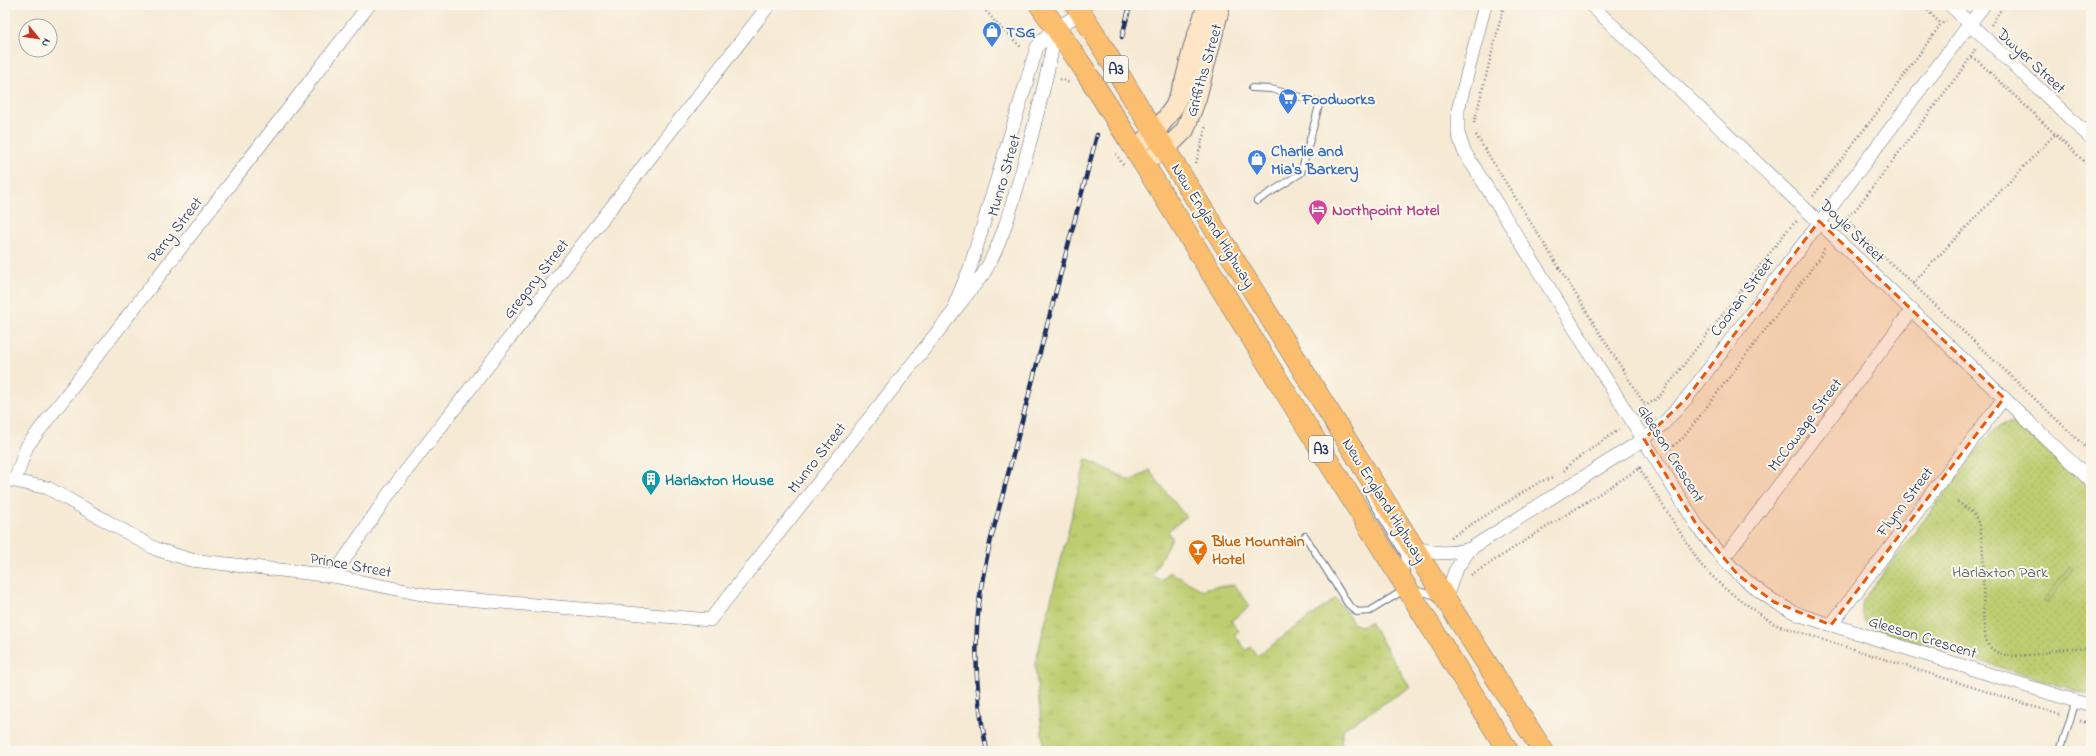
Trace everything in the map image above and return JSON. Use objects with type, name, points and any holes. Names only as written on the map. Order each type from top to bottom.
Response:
[{"type":"highway","name":"A3","points":[[1040,5],[1084,69],[1135,150]]},
{"type":"highway","name":"New England Highway","points":[[1078,9],[1543,751]]},
{"type":"highway","name":"New England Highway","points":[[1135,150],[1508,751]]},
{"type":"highway","points":[[1430,625],[1426,615],[1430,605],[1434,600],[1446,598]]},
{"type":"main road","name":"Griffiths Street","points":[[1161,141],[1167,118],[1180,92],[1193,46],[1207,5]]},
{"type":"main road","name":"Griffiths Street","points":[[1135,150],[1184,132],[1195,106],[1221,5]]},
{"type":"street","name":"Perry Street","points":[[10,479],[27,446],[369,5]]},
{"type":"street","name":"Gregory Street","points":[[334,576],[392,489],[769,5]]},
{"type":"street","name":"Gleeson Crescent","points":[[1485,5],[1458,110],[1457,121],[1460,142],[1468,159],[1698,527],[1723,559],[1738,575],[1774,602],[1800,615],[2091,706]]},
{"type":"street","name":"Doyle Street","points":[[1591,5],[2091,481]]},
{"type":"street","name":"Dwyer Street","points":[[1950,5],[2091,138]]},
{"type":"street","name":"Coonan Street","points":[[1415,548],[1432,553],[1446,554],[1470,549],[1644,439],[1668,419],[1686,399],[1819,221],[1984,5]]},
{"type":"street","name":"Munro Street","points":[[949,316],[970,268],[1033,58],[1040,42],[1078,9]]},
{"type":"street","name":"Munro Street","points":[[710,620],[949,316],[974,288],[990,263],[1001,240],[1032,137],[1050,61],[1056,28]]},
{"type":"street","name":"McCowage Street","points":[[1723,559],[1912,310]]},
{"type":"street","name":"Flynn Street","points":[[1831,625],[2004,398]]},
{"type":"street","name":"Prince Street","points":[[10,479],[48,488],[156,548],[191,560],[334,576],[431,596],[710,620]]},
{"type":"street","name":"Coonan Street","points":[[1446,598],[1455,571],[1470,549]]},
{"type":"lane","points":[[1252,88],[1271,89],[1320,102],[1301,173],[1256,201]]},
{"type":"lane","points":[[1358,456],[1369,496],[1404,554],[1407,589]]},
{"type":"lane","points":[[1305,536],[1348,604],[1357,612],[1370,611],[1407,589],[1446,598]]},
{"type":"lane","points":[[2060,751],[2076,701]]},
{"type":"path","points":[[1473,125],[1504,5]]},
{"type":"path","points":[[1922,5],[1941,24]]},
{"type":"path","points":[[1447,540],[1541,481],[1554,478],[1564,471],[1571,463],[1618,431],[1645,405],[1659,397],[1789,228],[1794,225],[1941,24],[1945,22]]},
{"type":"path","points":[[1971,58],[1977,60],[2091,168]]},
{"type":"path","points":[[1474,132],[1645,405]]},
{"type":"path","points":[[1913,283],[2055,134]]},
{"type":"path","points":[[1848,218],[1858,232],[2091,452]]},
{"type":"path","points":[[1958,502],[1973,514],[1977,520],[1984,570],[1983,632],[1990,647],[1998,653],[2019,656],[2047,654],[2072,648],[2091,650]]},
{"type":"highlighted area","points":[[1819,221],[2004,398],[1831,625],[1774,602],[1738,575],[1698,527],[1644,439],[1686,399]]},
{"type":"green space","name":"Harlaxton Park","points":[[2010,423],[2022,425],[2028,429],[2091,489],[2091,695],[1875,629],[1863,617],[1863,600],[1991,432],[2003,424]]},
{"type":"green space","name":"Blue Mountain Hotel","points":[[1086,459],[1131,481],[1149,470],[1186,517],[1168,531],[1172,538],[1152,575],[1163,581],[1169,572],[1204,591],[1206,588],[1235,585],[1250,606],[1231,621],[1239,631],[1234,634],[1246,650],[1251,647],[1257,656],[1336,598],[1354,624],[1361,626],[1370,622],[1410,687],[1343,729],[1340,751],[1044,751],[1035,664]]},
{"type":"green space","points":[[2070,566],[2074,568],[2046,603],[2043,601]]},
{"type":"railway","points":[[1122,37],[1130,5]]},
{"type":"railway","points":[[987,751],[980,712],[976,654],[978,615],[982,582],[991,539],[1097,135]]},
{"type":"place","name":"TSG","points":[[992,48]]},
{"type":"place","name":"Foodworks","points":[[1288,115]]},
{"type":"place","name":"Charlie and Mia's Barkery","points":[[1257,176]]},
{"type":"place","name":"Northpoint Motel","points":[[1318,226]]},
{"type":"place","name":"Harlaxton House","points":[[651,496]]},
{"type":"place","name":"Blue Mountain Hotel","points":[[1198,566]]}]
